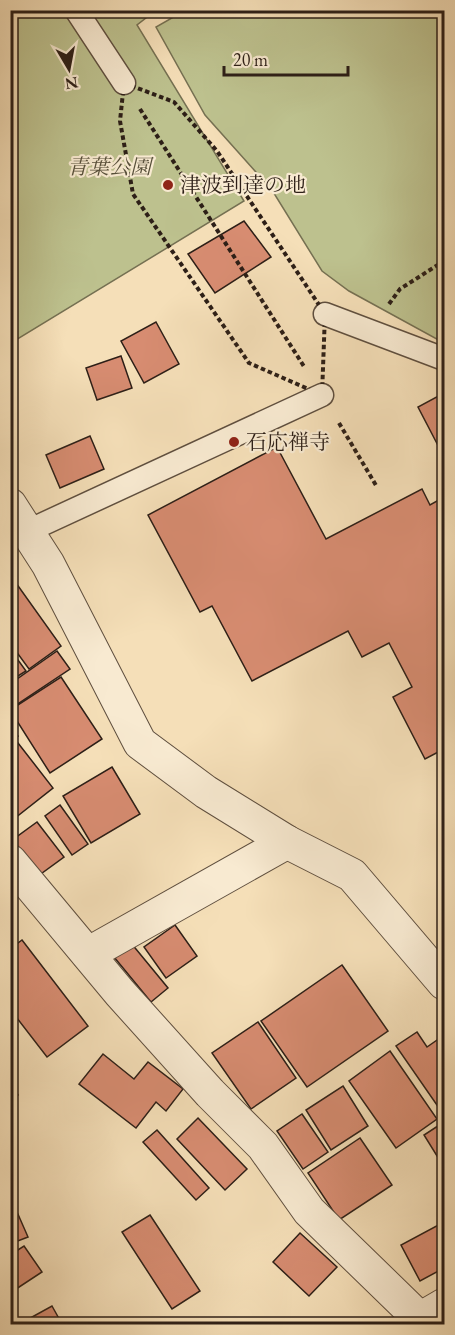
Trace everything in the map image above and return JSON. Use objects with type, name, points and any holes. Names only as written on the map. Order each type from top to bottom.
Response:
[{"type":"street","points":[[19,518],[48,564],[140,743],[206,792],[287,842],[352,875],[444,982]]},
{"type":"street","points":[[88,954],[287,842]]},
{"type":"street","points":[[10,861],[210,1093],[263,1146],[309,1211],[430,1316]]},
{"type":"lane","points":[[76,10],[127,88]]},
{"type":"lane","points":[[325,314],[444,358]]},
{"type":"lane","points":[[19,518],[322,395]]},
{"type":"path","points":[[127,88],[174,102],[217,151],[325,314],[322,395],[249,363],[133,194],[120,121],[127,88]]},
{"type":"path","points":[[136,103],[309,375]]},
{"type":"path","points":[[370,331],[400,289],[444,261]]},
{"type":"path","points":[[334,416],[377,487]]},
{"type":"green space","name":"青葉公園","points":[[11,11],[155,11],[137,25],[244,201],[11,343]]},
{"type":"green space","points":[[184,11],[444,11],[444,343],[349,291],[322,271],[272,190],[205,115],[156,27]]},
{"type":"building","points":[[244,221],[271,257],[215,293],[188,254]]},
{"type":"building","points":[[156,322],[179,364],[144,383],[121,341]]},
{"type":"building","points":[[121,356],[132,388],[97,400],[86,368]]},
{"type":"building","points":[[444,393],[444,457],[418,407]]},
{"type":"building","points":[[90,436],[104,469],[60,488],[46,455]]},
{"type":"building","points":[[277,447],[326,539],[422,489],[430,505],[444,497],[444,749],[425,759],[393,697],[412,687],[389,643],[362,657],[348,631],[252,681],[212,606],[200,612],[148,515]]},
{"type":"building","points":[[16,583],[61,646],[29,669],[10,643],[10,587]]},
{"type":"building","points":[[10,649],[26,671],[10,681]]},
{"type":"building","points":[[57,651],[70,669],[10,709],[10,684]]},
{"type":"building","points":[[61,677],[102,739],[50,773],[10,710]]},
{"type":"building","points":[[10,726],[18,736],[10,742]]},
{"type":"building","points":[[18,743],[53,788],[10,822],[10,749]]},
{"type":"building","points":[[112,767],[140,814],[91,843],[63,796]]},
{"type":"building","points":[[60,805],[88,844],[72,855],[45,816]]},
{"type":"building","points":[[37,822],[64,857],[38,876],[11,841]]},
{"type":"building","points":[[175,925],[197,956],[166,978],[144,947]]},
{"type":"building","points":[[22,940],[88,1026],[47,1057],[10,1009],[10,949]]},
{"type":"building","points":[[131,943],[168,988],[151,1002],[114,957]]},
{"type":"building","points":[[342,965],[388,1031],[307,1087],[261,1021]]},
{"type":"building","points":[[258,1022],[296,1078],[251,1109],[212,1053]]},
{"type":"building","points":[[417,1032],[427,1047],[440,1038],[444,1044],[444,1105],[439,1108],[396,1046]]},
{"type":"building","points":[[390,1051],[437,1119],[396,1148],[349,1081]]},
{"type":"building","points":[[103,1054],[134,1079],[148,1062],[183,1089],[166,1111],[156,1102],[136,1128],[79,1084]]},
{"type":"building","points":[[10,1081],[18,1095],[10,1099]]},
{"type":"building","points":[[343,1086],[368,1126],[331,1150],[306,1110]]},
{"type":"building","points":[[302,1114],[328,1152],[303,1169],[277,1131]]},
{"type":"building","points":[[198,1118],[247,1169],[225,1190],[177,1139]]},
{"type":"building","points":[[444,1122],[444,1163],[442,1164],[424,1135]]},
{"type":"building","points":[[157,1130],[209,1188],[196,1200],[143,1142]]},
{"type":"building","points":[[360,1138],[392,1185],[339,1220],[308,1173]]},
{"type":"building","points":[[10,1196],[28,1237],[10,1244]]},
{"type":"building","points":[[150,1215],[200,1291],[172,1309],[122,1232]]},
{"type":"building","points":[[444,1222],[444,1268],[420,1281],[401,1245]]},
{"type":"building","points":[[300,1233],[337,1267],[309,1296],[273,1262]]},
{"type":"building","points":[[24,1246],[42,1272],[10,1293],[10,1255]]},
{"type":"building","points":[[52,1306],[62,1324],[25,1324],[23,1322]]},
{"type":"building","points":[[13,1314],[20,1324],[10,1324],[10,1315]]},
{"type":"place","name":"津波到達の地","points":[[168,185]]},
{"type":"place","name":"石応禅寺","points":[[234,442]]}]
